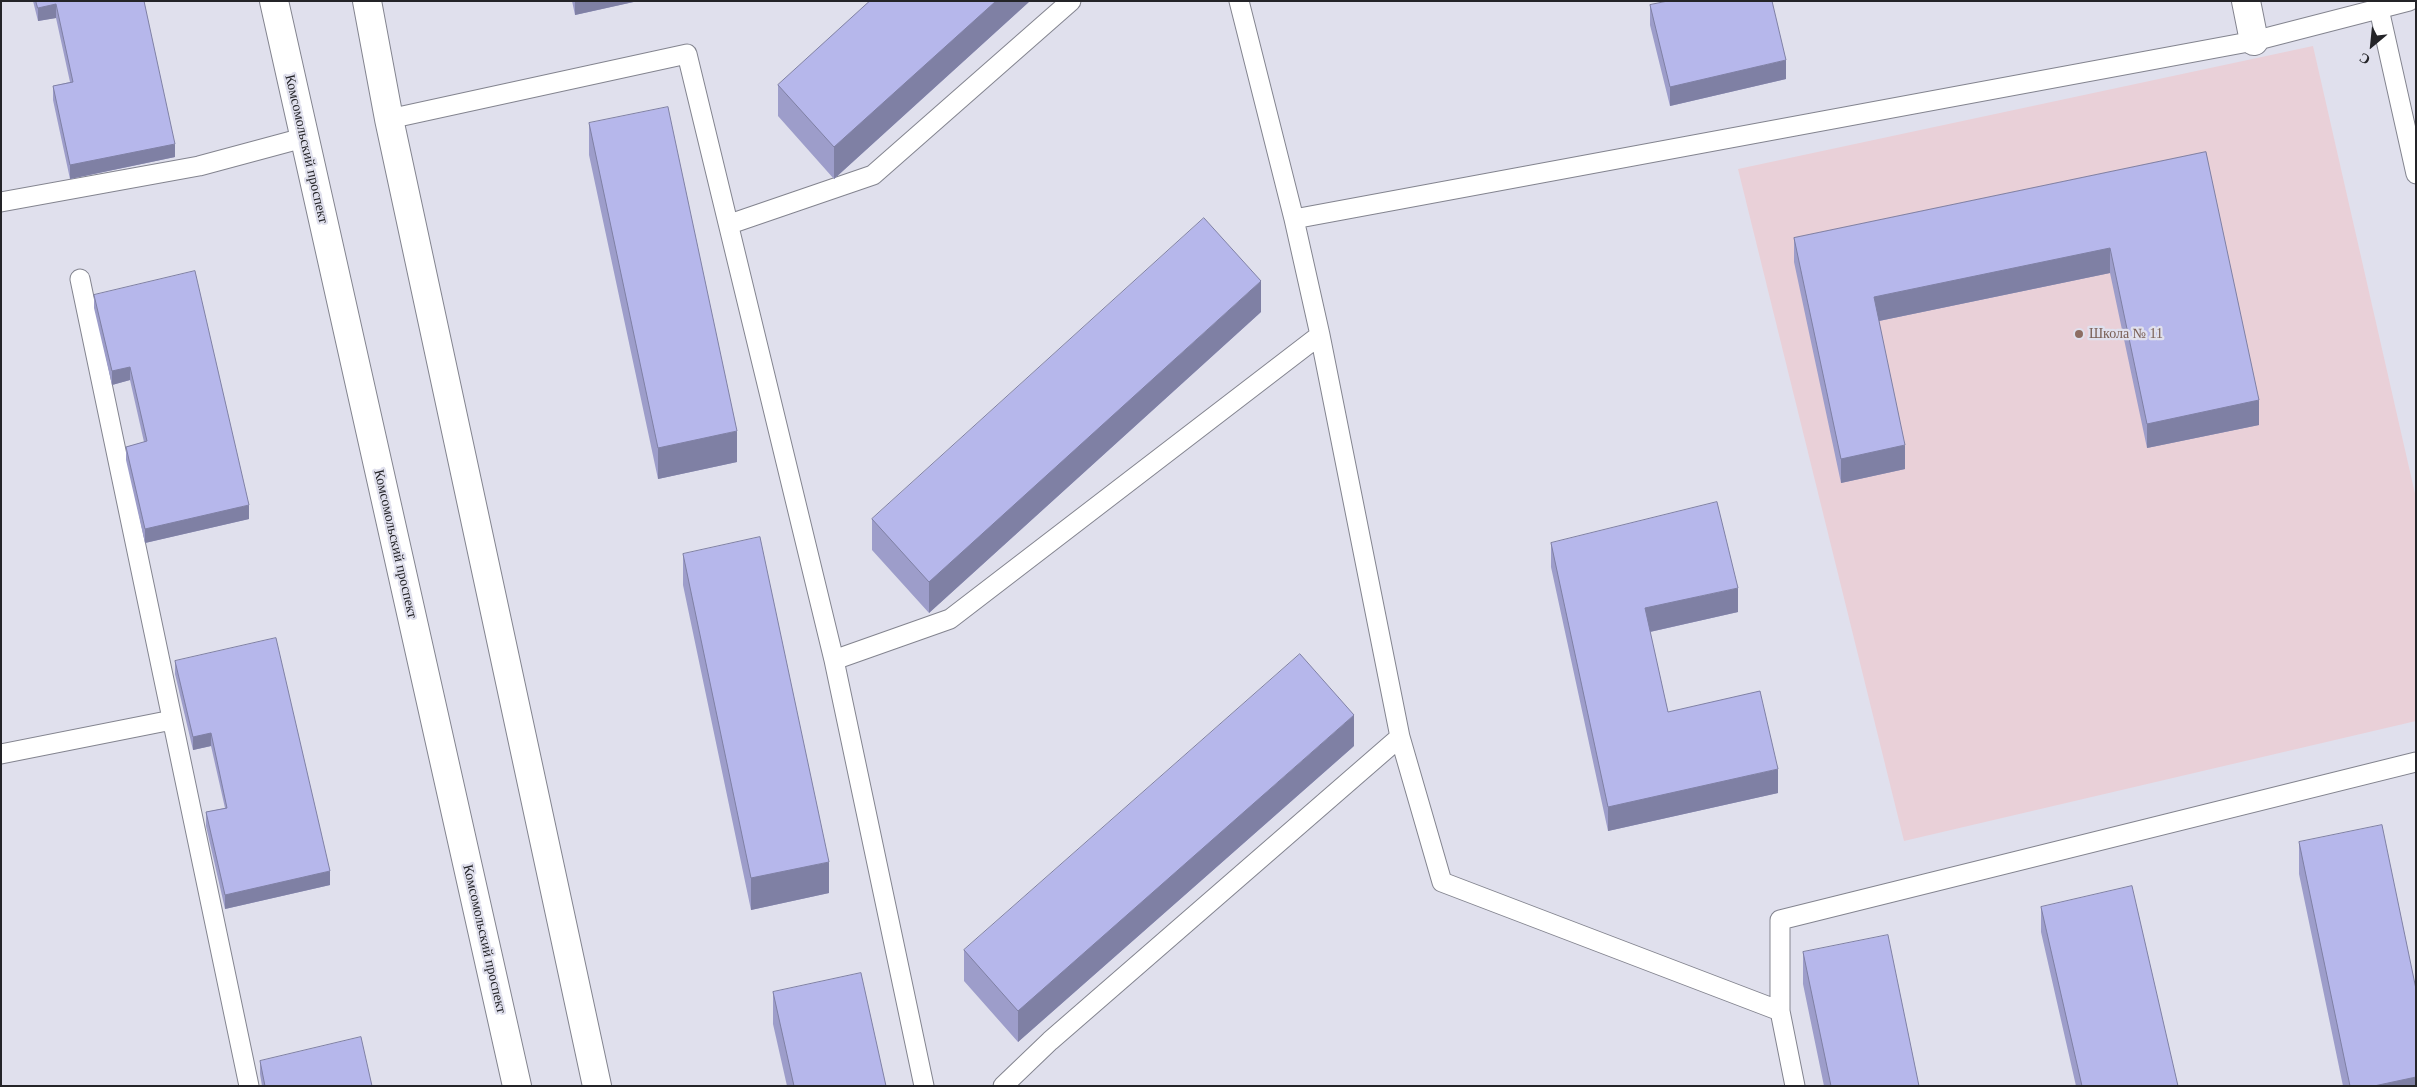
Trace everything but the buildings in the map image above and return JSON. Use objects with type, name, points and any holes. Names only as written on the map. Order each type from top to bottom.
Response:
[{"type":"main road","name":"Комсомольский проспект","points":[[274,1],[303,138],[517,1086]]},
{"type":"main road","points":[[367,1],[389,119],[597,1086]]},
{"type":"main road","points":[[2246,1],[2254,40]]},
{"type":"lane","points":[[730,224],[873,175],[1071,1]]},
{"type":"lane","points":[[1239,1],[1294,219],[1320,334],[1400,737],[1442,882],[1780,1010]]},
{"type":"lane","points":[[1294,219],[2254,40],[2409,1]]},
{"type":"lane","points":[[2379,9],[2416,174]]},
{"type":"lane","points":[[389,119],[687,54],[730,224],[834,660],[924,1086]]},
{"type":"lane","points":[[1,202],[199,166],[303,138]]},
{"type":"lane","points":[[80,279],[248,1086]]},
{"type":"lane","points":[[834,660],[950,620],[1320,334]]},
{"type":"lane","points":[[1,754],[172,720]]},
{"type":"lane","points":[[1003,1086],[1050,1041],[1400,737]]},
{"type":"lane","points":[[1795,1086],[1780,1010],[1780,920],[2416,762]]},
{"type":"shaded area","name":"Школа № 11","points":[[2313,46],[2416,498],[2416,721],[1904,841],[1738,169]]},
{"type":"place","name":"Школа № 11","points":[[2079,334]]}]
